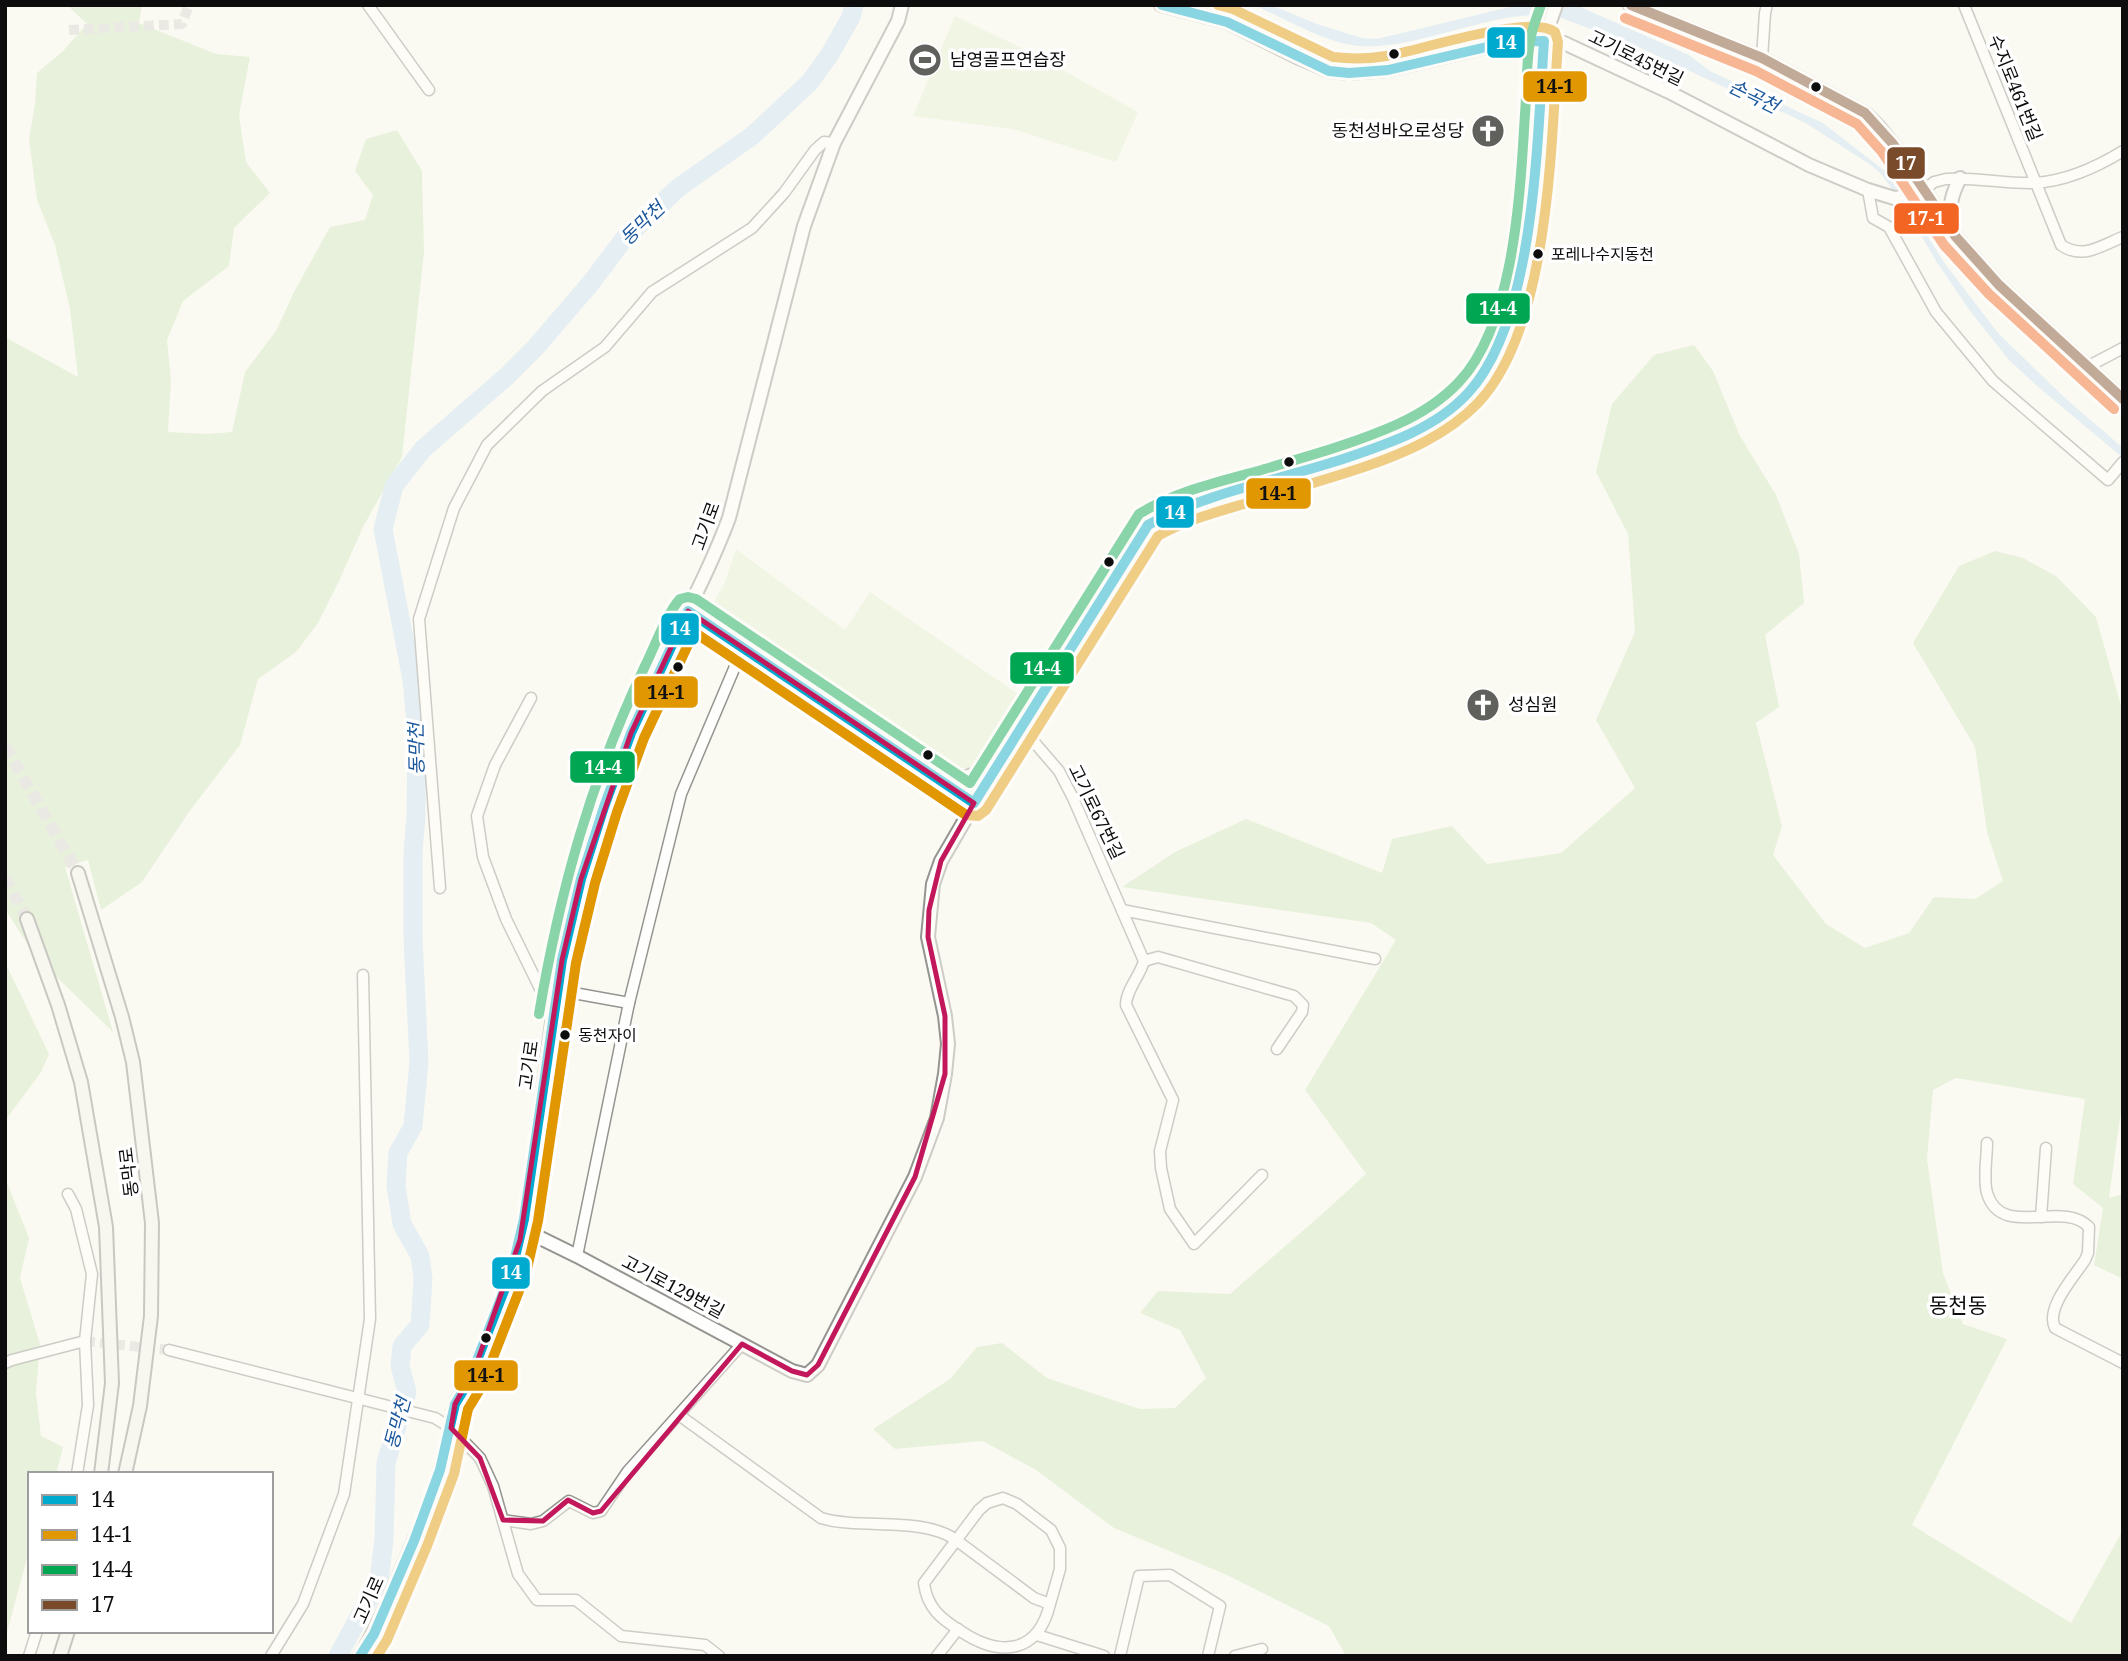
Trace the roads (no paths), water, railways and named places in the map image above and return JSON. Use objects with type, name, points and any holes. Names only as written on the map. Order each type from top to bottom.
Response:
[{"type":"main road","name":"동막로","points":[[78,873],[133,1062],[152,1223],[152,1316],[140,1406],[125,1472]]},
{"type":"main road","name":"동막로","points":[[27,919],[58,1005],[81,1082],[106,1227],[113,1383],[100,1472]]},
{"type":"main road","points":[[60,1656],[67,1633]]},
{"type":"street","points":[[368,5],[429,90]]},
{"type":"street","name":"고기로","points":[[360,1656],[374,1634],[414,1541],[440,1470],[452,1428],[454,1404],[469,1381],[512,1270],[522,1229],[557,990],[574,904],[607,798],[640,711],[709,568],[729,518],[804,226],[834,143],[898,21],[902,5]]},
{"type":"street","name":"고기로45번길","points":[[1161,5],[1227,22],[1329,71],[1349,74],[1388,70],[1508,42],[1564,43],[1669,92],[1809,165],[1868,190],[1894,198],[1913,196],[1923,191]]},
{"type":"street","points":[[688,611],[974,803],[1148,525],[1161,517],[1210,500],[1389,443],[1414,432],[1443,414],[1478,381],[1502,337],[1518,285],[1533,199],[1545,41],[1556,5]]},
{"type":"street","points":[[1630,5],[1762,58],[1865,113],[1893,144],[1956,237],[1999,285],[2123,399]]},
{"type":"street","points":[[1762,58],[1767,5]]},
{"type":"street","name":"수지로461번길","points":[[1964,5],[2061,245],[2069,251],[2081,254],[2123,237]]},
{"type":"street","points":[[440,888],[419,619],[454,508],[487,445],[542,391],[605,347],[652,292],[752,228],[784,193],[815,150],[824,142],[834,143]]},
{"type":"street","points":[[1923,191],[1934,182],[1960,178],[2036,183],[2074,174],[2105,162],[2123,150]]},
{"type":"street","points":[[1956,237],[1949,211],[1951,197],[1960,178]]},
{"type":"street","points":[[1868,190],[1873,218],[1889,228],[1936,312],[1993,381],[2108,480],[2123,462]]},
{"type":"street","points":[[2087,367],[2123,348]]},
{"type":"street","points":[[577,1256],[629,1003],[681,794],[743,649]]},
{"type":"street","points":[[531,698],[495,765],[477,816],[482,857],[501,906],[553,1016]]},
{"type":"street","name":"고기로67번길","points":[[1023,728],[1048,758],[1073,798],[1144,961]]},
{"type":"street","points":[[931,774],[960,779],[996,767]]},
{"type":"street","name":"고기로129번길","points":[[522,1229],[792,1371],[807,1375],[818,1365],[915,1177],[937,1118],[948,1044],[945,1016],[928,937],[929,910],[933,884],[941,861],[974,803]]},
{"type":"street","points":[[1122,910],[1375,959]]},
{"type":"street","points":[[1262,1175],[1194,1244],[1170,1209],[1160,1168],[1160,1151],[1173,1100],[1126,1005],[1144,961],[1158,957],[1294,996],[1303,1005],[1302,1012],[1277,1049]]},
{"type":"street","points":[[271,1656],[303,1604],[344,1494],[370,1319],[363,975]]},
{"type":"street","points":[[557,990],[629,1003]]},
{"type":"street","points":[[1987,1143],[1986,1187],[1992,1203],[2002,1213],[2009,1216],[2078,1217],[2089,1227],[2088,1253],[2054,1307],[2052,1322],[2055,1328],[2123,1363]]},
{"type":"street","points":[[2041,1217],[2046,1148]]},
{"type":"street","points":[[68,1194],[76,1209],[92,1273],[85,1341],[88,1405],[77,1472]]},
{"type":"street","points":[[5,1363],[85,1341]]},
{"type":"street","points":[[503,1520],[531,1524],[543,1521],[569,1501],[593,1513],[601,1511],[628,1471],[742,1344]]},
{"type":"street","points":[[169,1350],[435,1418],[452,1428],[480,1458],[493,1486],[518,1574],[537,1600],[576,1600],[621,1636],[705,1645],[719,1656]]},
{"type":"street","points":[[679,1415],[821,1518],[839,1524],[921,1527],[946,1533],[1034,1598],[1050,1604]]},
{"type":"street","points":[[1003,1498],[1017,1504],[1051,1530],[1060,1548],[1060,1569],[1043,1626],[1037,1635],[1015,1647],[994,1648],[949,1624],[930,1606],[924,1583],[956,1540],[987,1503],[1003,1498]]},
{"type":"street","points":[[1120,1656],[1139,1576],[1170,1575],[1220,1606],[1209,1656]]},
{"type":"street","points":[[937,1656],[958,1629]]},
{"type":"street","points":[[29,1656],[36,1633]]},
{"type":"street","points":[[1037,1635],[1104,1656]]},
{"type":"street","points":[[1235,1656],[1262,1650]]},
{"type":"water","name":"손곡천","points":[[1254,5],[1271,5],[1317,24],[1362,38],[1377,39],[1518,5],[1576,5],[1689,55],[1710,71],[1823,123],[1890,175],[1943,261],[1998,333],[2065,398],[2123,448],[2123,458],[2009,360],[1970,311],[1882,175],[1807,124],[1634,45],[1556,16],[1507,18],[1408,42],[1359,46],[1320,36]]},
{"type":"waterway","name":"동막천","points":[[338,1656],[379,1580],[384,1540],[386,1463],[407,1392],[400,1366],[402,1346],[420,1325],[423,1278],[420,1256],[402,1224],[396,1186],[398,1153],[413,1126],[419,1062],[413,939],[417,735],[412,680],[383,529],[394,486],[423,449],[535,348],[590,284],[624,239],[678,188],[752,136],[810,82],[830,54],[851,17],[854,5]]},
{"type":"tunnel","points":[[69,30],[182,24],[189,5]]},
{"type":"tunnel","points":[[5,746],[78,873]]},
{"type":"tunnel","points":[[5,877],[27,919]]},
{"type":"tunnel","points":[[85,1341],[169,1350]]},
{"type":"place","name":"남영골프연습장","points":[[925,60]]},
{"type":"place","name":"동천성바오로성당","points":[[1488,131]]},
{"type":"place","name":"포레나수지동천","points":[[1538,254]]},
{"type":"place","name":"성심원","points":[[1483,705]]},
{"type":"place","name":"동천자이","points":[[565,1035]]},
{"type":"district","name":"동천동","points":[[1958,1306]]}]
